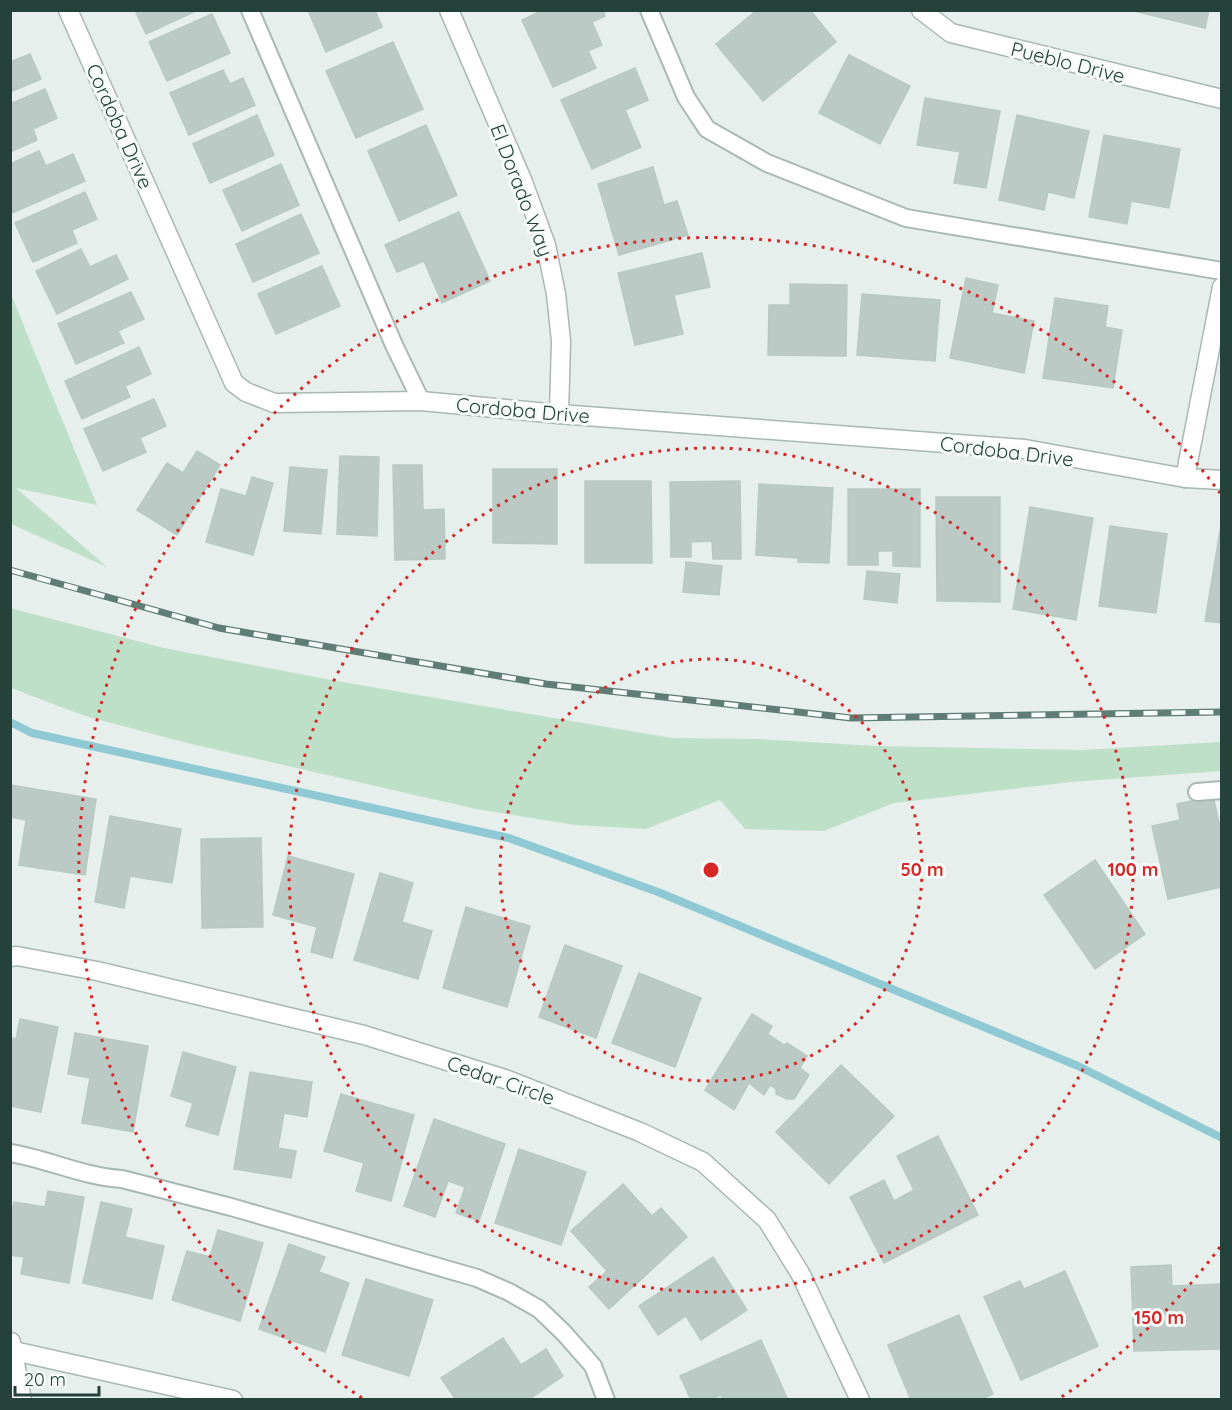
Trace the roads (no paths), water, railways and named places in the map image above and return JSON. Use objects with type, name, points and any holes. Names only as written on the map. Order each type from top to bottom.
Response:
[{"type":"street","name":"Cordoba Drive","points":[[68,10],[234,383],[246,392],[274,403],[421,401],[559,414],[1025,449],[1185,478],[1221,480]]},
{"type":"street","name":"El Dorado Way","points":[[449,10],[523,182],[546,245],[556,294],[561,342],[559,414]]},
{"type":"street","name":"Pueblo Drive","points":[[921,10],[951,33],[1221,99]]},
{"type":"street","points":[[1185,478],[1221,287]]},
{"type":"street","name":"Cedar Circle","points":[[10,957],[17,956],[97,971],[364,1035],[508,1080],[640,1132],[703,1162],[767,1220],[800,1273],[860,1400]]},
{"type":"street","points":[[22,1400],[12,1345],[233,1400]]},
{"type":"lane","points":[[250,10],[394,345],[421,401]]},
{"type":"lane","points":[[650,10],[686,97],[707,129],[767,162],[906,218],[1221,271]]},
{"type":"lane","points":[[1197,792],[1221,790]]},
{"type":"lane","points":[[10,1153],[27,1155],[107,1179],[122,1179],[231,1207],[477,1278],[539,1309],[593,1366],[606,1400]]},
{"type":"waterway","points":[[10,722],[32,733],[509,838],[658,892],[1078,1066],[1222,1138]]},
{"type":"railway","points":[[10,570],[219,628],[546,684],[851,718],[1222,712]]}]
